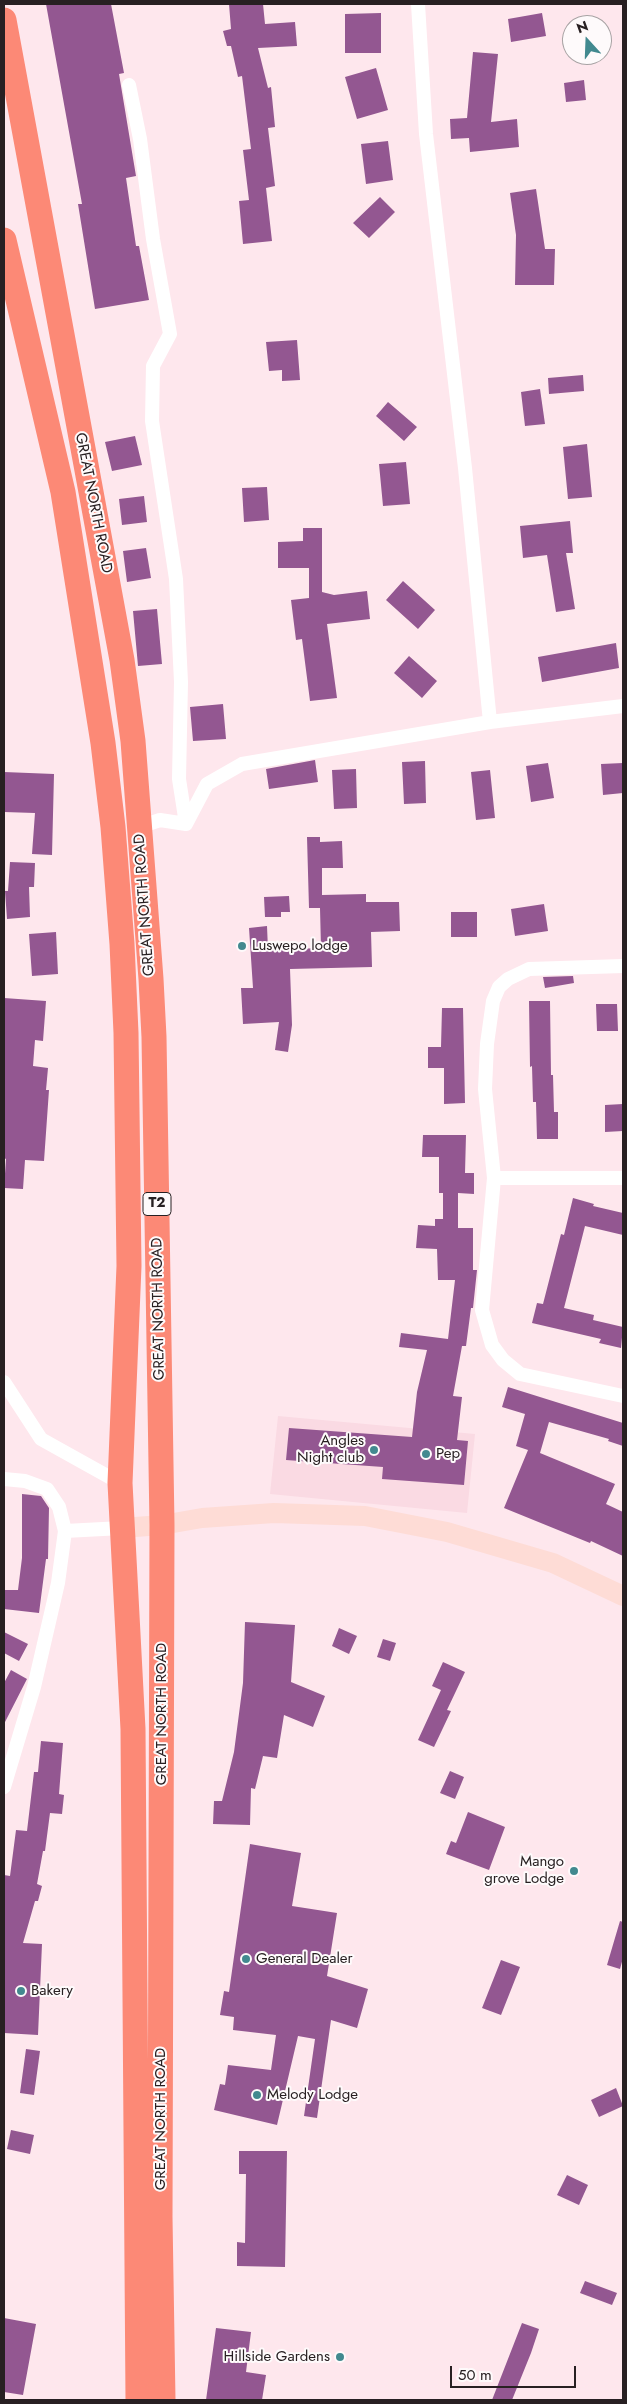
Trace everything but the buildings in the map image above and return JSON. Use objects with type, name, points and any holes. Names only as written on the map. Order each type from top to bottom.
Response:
[{"type":"highway","name":"GREAT NORTH ROAD","points":[[4,20],[113,608],[133,741],[154,1037],[162,1525],[160,2217],[162,2400]]},
{"type":"highway","name":"GREAT NORTH ROAD","points":[[4,240],[63,492],[103,743],[113,827],[125,991],[128,1266],[120,1483],[133,1728],[138,2400]]},
{"type":"main road","points":[[122,1528],[162,1525],[202,1518],[274,1513],[365,1516],[447,1532],[553,1562],[623,1596]]},
{"type":"street","points":[[418,4],[426,134],[464,459],[490,722]]},
{"type":"street","points":[[129,85],[140,139],[153,239],[170,334],[153,366],[152,421],[176,579],[181,682],[179,779],[186,824]]},
{"type":"street","points":[[186,824],[207,784],[242,764],[490,722],[623,706]]},
{"type":"street","points":[[139,827],[160,820],[186,824]]},
{"type":"street","points":[[623,966],[529,969],[508,979],[499,987],[492,1010],[485,1089],[494,1178],[482,1310],[492,1345],[503,1360],[520,1374],[623,1396]]},
{"type":"street","points":[[494,1178],[623,1178]]},
{"type":"street","points":[[4,1382],[41,1439],[120,1483]]},
{"type":"street","points":[[4,1479],[25,1481],[47,1489],[59,1507],[65,1531],[58,1583],[34,1687],[4,1786]]},
{"type":"street","points":[[65,1531],[122,1528]]},
{"type":"shaded area","points":[[278,1416],[475,1434],[467,1513],[270,1494]]},
{"type":"place","name":"Luswepo lodge","points":[[242,946]]},
{"type":"place","name":"Angles Night club","points":[[374,1450]]},
{"type":"place","name":"Pep","points":[[426,1454]]},
{"type":"place","name":"Mango grove Lodge","points":[[574,1871]]},
{"type":"place","name":"General Dealer","points":[[246,1959]]},
{"type":"place","name":"Bakery","points":[[21,1991]]},
{"type":"place","name":"Melody Lodge","points":[[257,2095]]},
{"type":"place","name":"Hillside Gardens","points":[[340,2357]]}]
